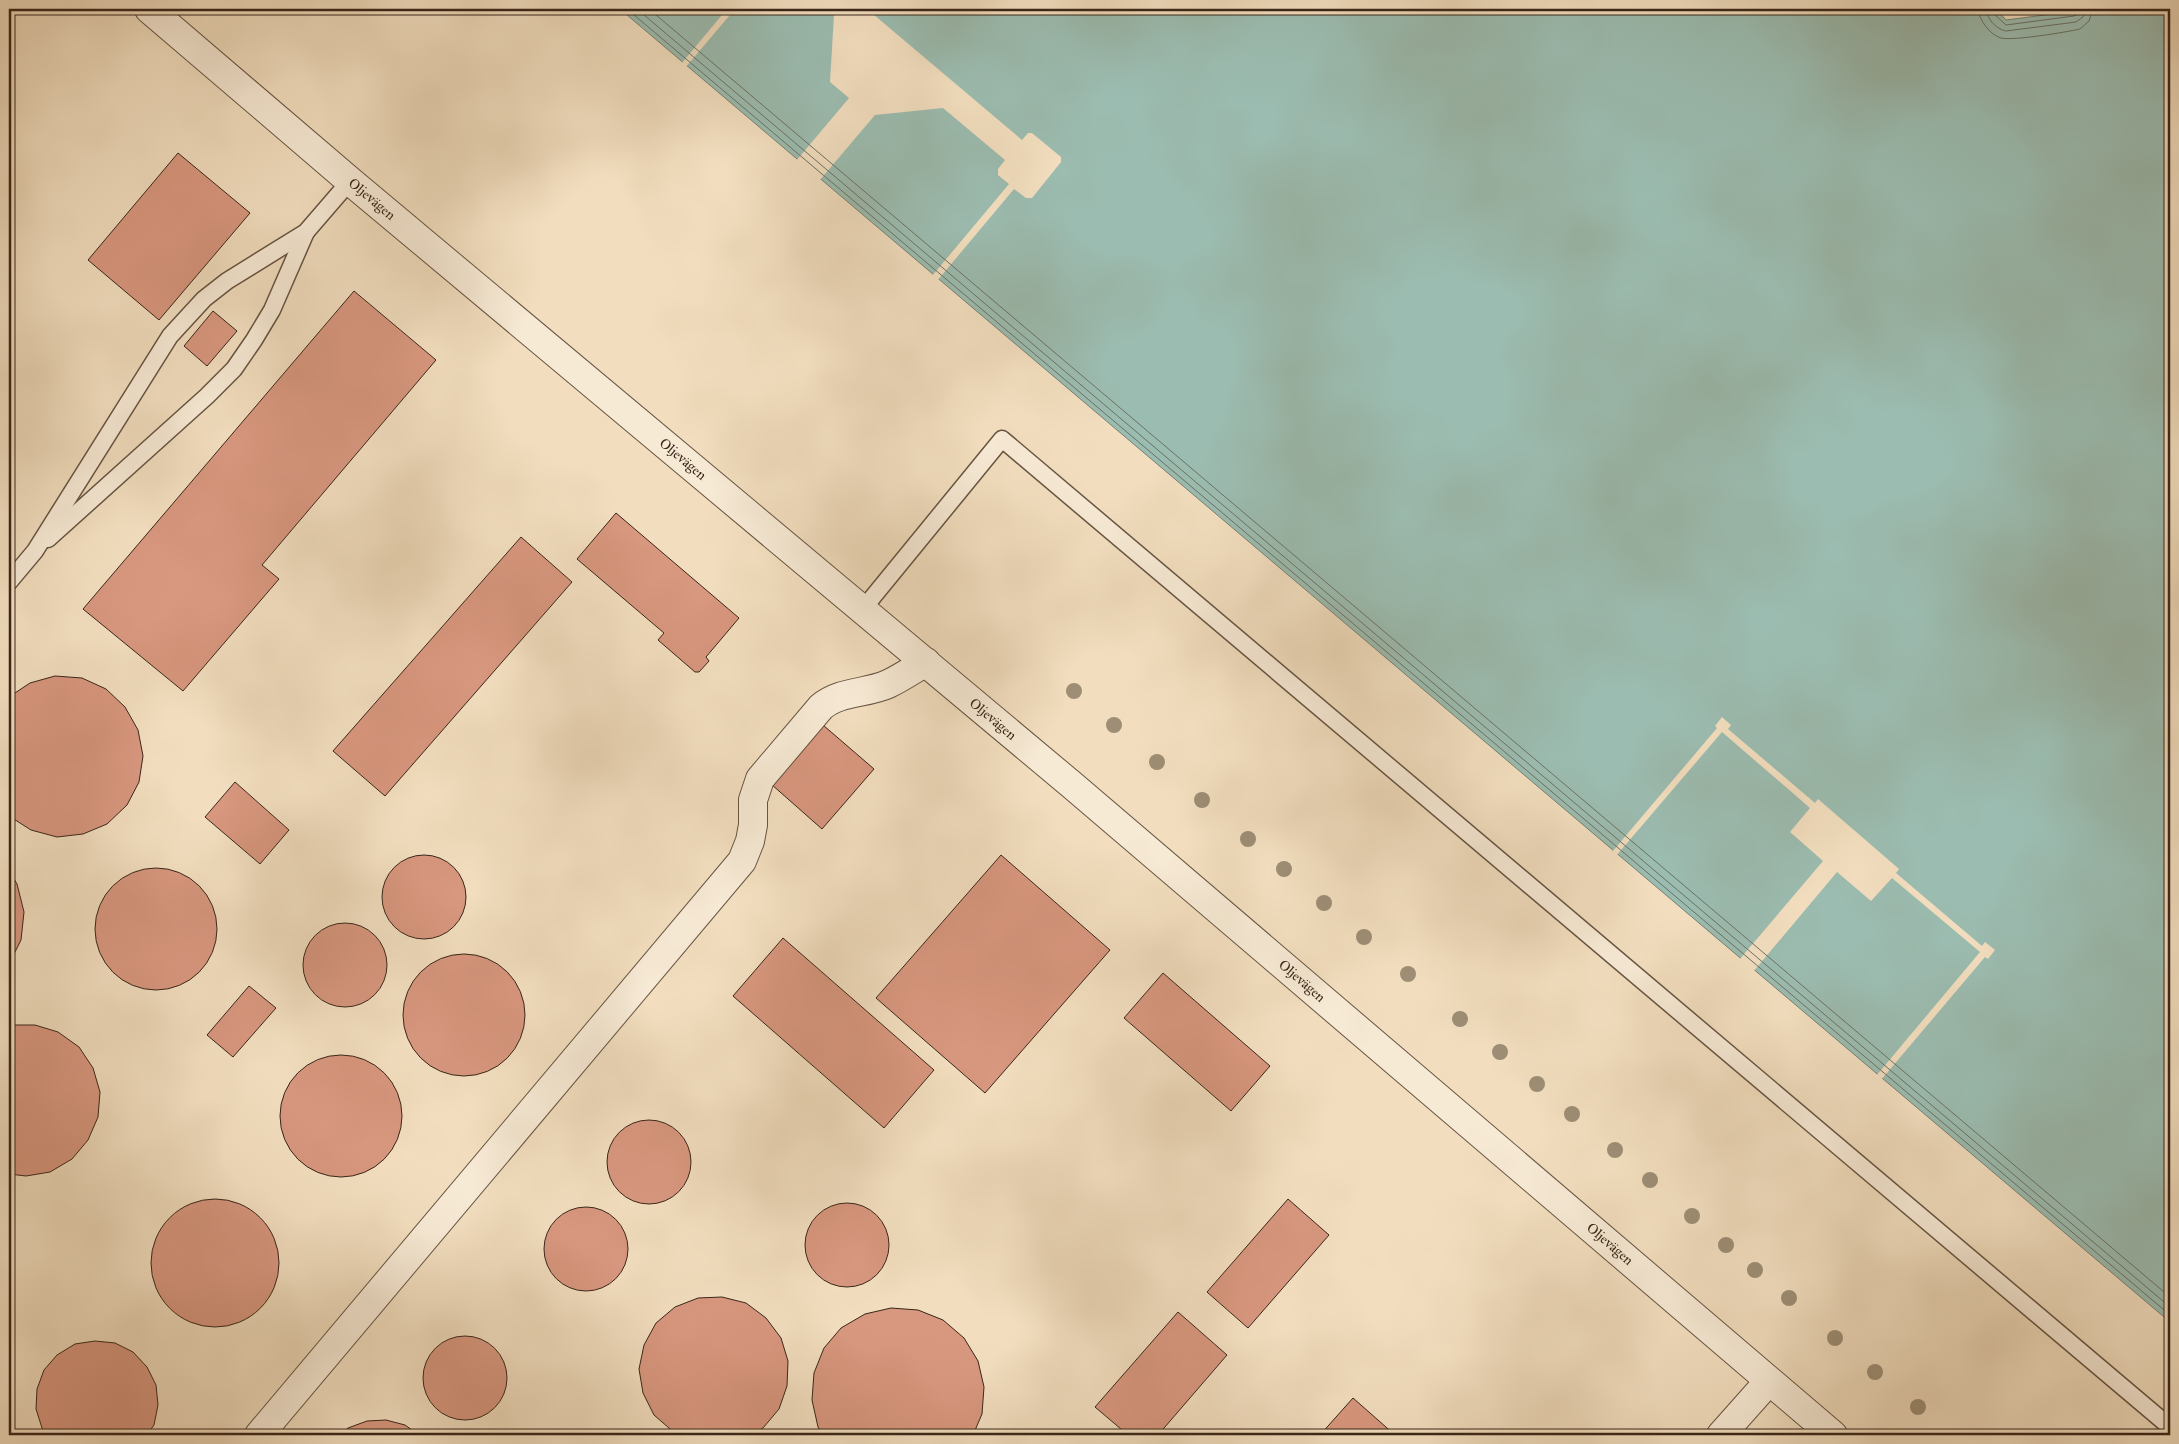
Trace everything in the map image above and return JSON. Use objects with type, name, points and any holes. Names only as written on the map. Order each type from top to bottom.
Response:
[{"type":"street","name":"Oljevägen","points":[[148,9],[350,181],[926,662],[1833,1435]]},
{"type":"street","points":[[259,1435],[742,861],[750,841],[753,825],[753,800],[760,779],[821,707],[830,699],[865,692],[888,684],[926,662]]},
{"type":"street","points":[[1721,1435],[1769,1381]]},
{"type":"lane","points":[[9,582],[35,551],[170,336],[204,299],[227,282],[306,232],[350,181]]},
{"type":"lane","points":[[35,551],[207,396],[234,369],[272,310],[306,232]]},
{"type":"lane","points":[[863,609],[1002,439],[2170,1427]]},
{"type":"water","points":[[620,9],[1996,9],[2006,20],[2091,9],[2170,9],[2170,1322]]},
{"type":"pier","points":[[727,9],[735,9],[685,68],[681,64]]},
{"type":"pier","points":[[826,9],[867,9],[1022,140],[1028,133],[1032,133],[1061,157],[1061,162],[1032,198],[1026,198],[1014,189],[937,281],[932,276],[1009,184],[998,175],[998,169],[1005,160],[943,108],[875,115],[819,181],[796,161],[849,98],[830,82],[834,15]]},
{"type":"pier","points":[[1722,717],[1731,725],[1728,729],[1815,803],[1818,799],[1899,869],[1896,873],[1982,946],[1985,942],[1995,950],[1988,959],[1985,957],[1881,1080],[1876,1076],[1980,952],[1892,878],[1871,901],[1837,872],[1753,972],[1739,960],[1823,861],[1790,832],[1810,808],[1722,732],[1616,856],[1612,852],[1717,728],[1715,726]]},
{"type":"building","points":[[178,153],[250,213],[159,320],[88,260]]},
{"type":"building","points":[[354,291],[436,360],[262,565],[279,579],[183,691],[83,609]]},
{"type":"building","points":[[213,311],[237,331],[207,366],[184,346]]},
{"type":"building","points":[[616,513],[739,618],[706,657],[709,661],[699,672],[695,672],[658,640],[664,633],[577,559]]},
{"type":"building","points":[[521,537],[572,582],[385,796],[333,751]]},
{"type":"building","points":[[55,676],[82,678],[106,689],[125,707],[138,730],[143,756],[139,782],[127,805],[107,824],[83,834],[57,837],[31,830],[9,816],[9,697],[30,683]]},
{"type":"building","points":[[823,725],[874,769],[822,829],[771,784]]},
{"type":"building","points":[[235,782],[289,830],[260,864],[205,817]]},
{"type":"building","points":[[424,855],[440,858],[454,867],[463,881],[466,897],[463,913],[454,927],[440,936],[424,939],[408,936],[394,927],[385,913],[382,897],[385,881],[394,867],[408,858]]},
{"type":"building","points":[[1001,855],[1110,950],[985,1093],[876,998]]},
{"type":"building","points":[[156,868],[168,869],[179,873],[190,878],[199,886],[207,895],[212,906],[216,917],[216,941],[212,952],[207,963],[199,972],[190,980],[179,985],[168,989],[156,990],[144,989],[133,985],[122,980],[113,972],[105,963],[100,952],[96,941],[95,929],[96,917],[100,906],[105,895],[113,886],[122,878],[133,873],[144,869]]},
{"type":"building","points":[[9,870],[17,884],[24,912],[21,940],[9,964]]},
{"type":"building","points":[[345,923],[361,926],[375,935],[384,949],[387,965],[384,981],[375,995],[361,1004],[345,1007],[329,1004],[315,995],[306,981],[303,965],[306,949],[315,935],[329,926]]},
{"type":"building","points":[[783,938],[934,1070],[884,1128],[733,996]]},
{"type":"building","points":[[464,954],[476,955],[487,959],[498,964],[507,972],[515,981],[520,992],[524,1003],[524,1027],[520,1038],[515,1049],[507,1058],[498,1066],[487,1071],[476,1075],[464,1076],[452,1075],[441,1071],[430,1066],[421,1058],[413,1049],[408,1038],[404,1027],[403,1015],[404,1003],[408,992],[413,981],[421,972],[430,964],[441,959],[452,955]]},
{"type":"building","points":[[1163,973],[1270,1066],[1231,1111],[1124,1018]]},
{"type":"building","points":[[249,986],[276,1008],[233,1057],[207,1035]]},
{"type":"building","points":[[10,1025],[35,1025],[58,1032],[79,1047],[93,1068],[100,1092],[98,1117],[88,1140],[72,1159],[50,1172],[26,1176],[9,1174]]},
{"type":"building","points":[[341,1055],[353,1056],[364,1060],[375,1065],[384,1073],[392,1082],[397,1093],[401,1104],[401,1128],[397,1139],[392,1150],[384,1159],[375,1167],[364,1172],[353,1176],[341,1177],[329,1176],[318,1172],[307,1167],[298,1159],[290,1150],[285,1139],[281,1128],[280,1116],[281,1104],[285,1093],[290,1082],[298,1073],[307,1065],[318,1060],[329,1056]]},
{"type":"building","points":[[649,1120],[665,1123],[679,1132],[688,1146],[691,1162],[688,1178],[679,1192],[665,1201],[649,1204],[633,1201],[619,1192],[610,1178],[607,1162],[610,1146],[619,1132],[633,1123]]},
{"type":"building","points":[[215,1199],[239,1204],[260,1218],[274,1239],[279,1263],[274,1287],[260,1308],[239,1322],[215,1327],[191,1322],[170,1308],[156,1287],[151,1263],[156,1239],[170,1218],[191,1204]]},
{"type":"building","points":[[1288,1199],[1329,1235],[1248,1328],[1207,1292]]},
{"type":"building","points":[[847,1203],[863,1206],[877,1215],[886,1229],[889,1245],[886,1261],[877,1275],[863,1284],[847,1287],[831,1284],[817,1275],[808,1261],[805,1245],[808,1229],[817,1215],[831,1206]]},
{"type":"building","points":[[586,1207],[602,1210],[616,1219],[625,1233],[628,1249],[625,1265],[616,1279],[602,1288],[586,1291],[570,1288],[556,1279],[547,1265],[544,1249],[547,1233],[556,1219],[570,1210]]},
{"type":"building","points":[[722,1297],[746,1303],[766,1318],[781,1338],[788,1361],[787,1386],[779,1409],[763,1428],[751,1435],[677,1435],[654,1415],[643,1393],[639,1369],[644,1345],[656,1323],[675,1307],[698,1298]]},
{"type":"building","points":[[891,1308],[918,1310],[943,1320],[964,1338],[978,1361],[984,1387],[982,1414],[973,1435],[823,1435],[818,1427],[812,1400],[814,1373],[824,1348],[841,1328],[865,1314]]},
{"type":"building","points":[[1178,1312],[1227,1355],[1158,1435],[1128,1435],[1095,1407]]},
{"type":"building","points":[[465,1336],[481,1339],[495,1348],[504,1362],[507,1378],[504,1394],[495,1408],[481,1417],[465,1420],[449,1417],[435,1408],[426,1394],[423,1378],[426,1362],[435,1348],[449,1339]]},
{"type":"building","points":[[95,1341],[115,1343],[133,1352],[147,1367],[156,1385],[158,1405],[154,1425],[147,1435],[46,1435],[42,1428],[36,1409],[37,1389],[44,1370],[57,1355],[75,1344]]},
{"type":"building","points":[[1353,1398],[1395,1435],[1320,1435]]},
{"type":"building","points":[[386,1420],[405,1425],[419,1435],[340,1435],[348,1428],[367,1421]]},
{"type":"building","points":[[605,1430],[623,1435],[571,1435],[580,1431]]}]
